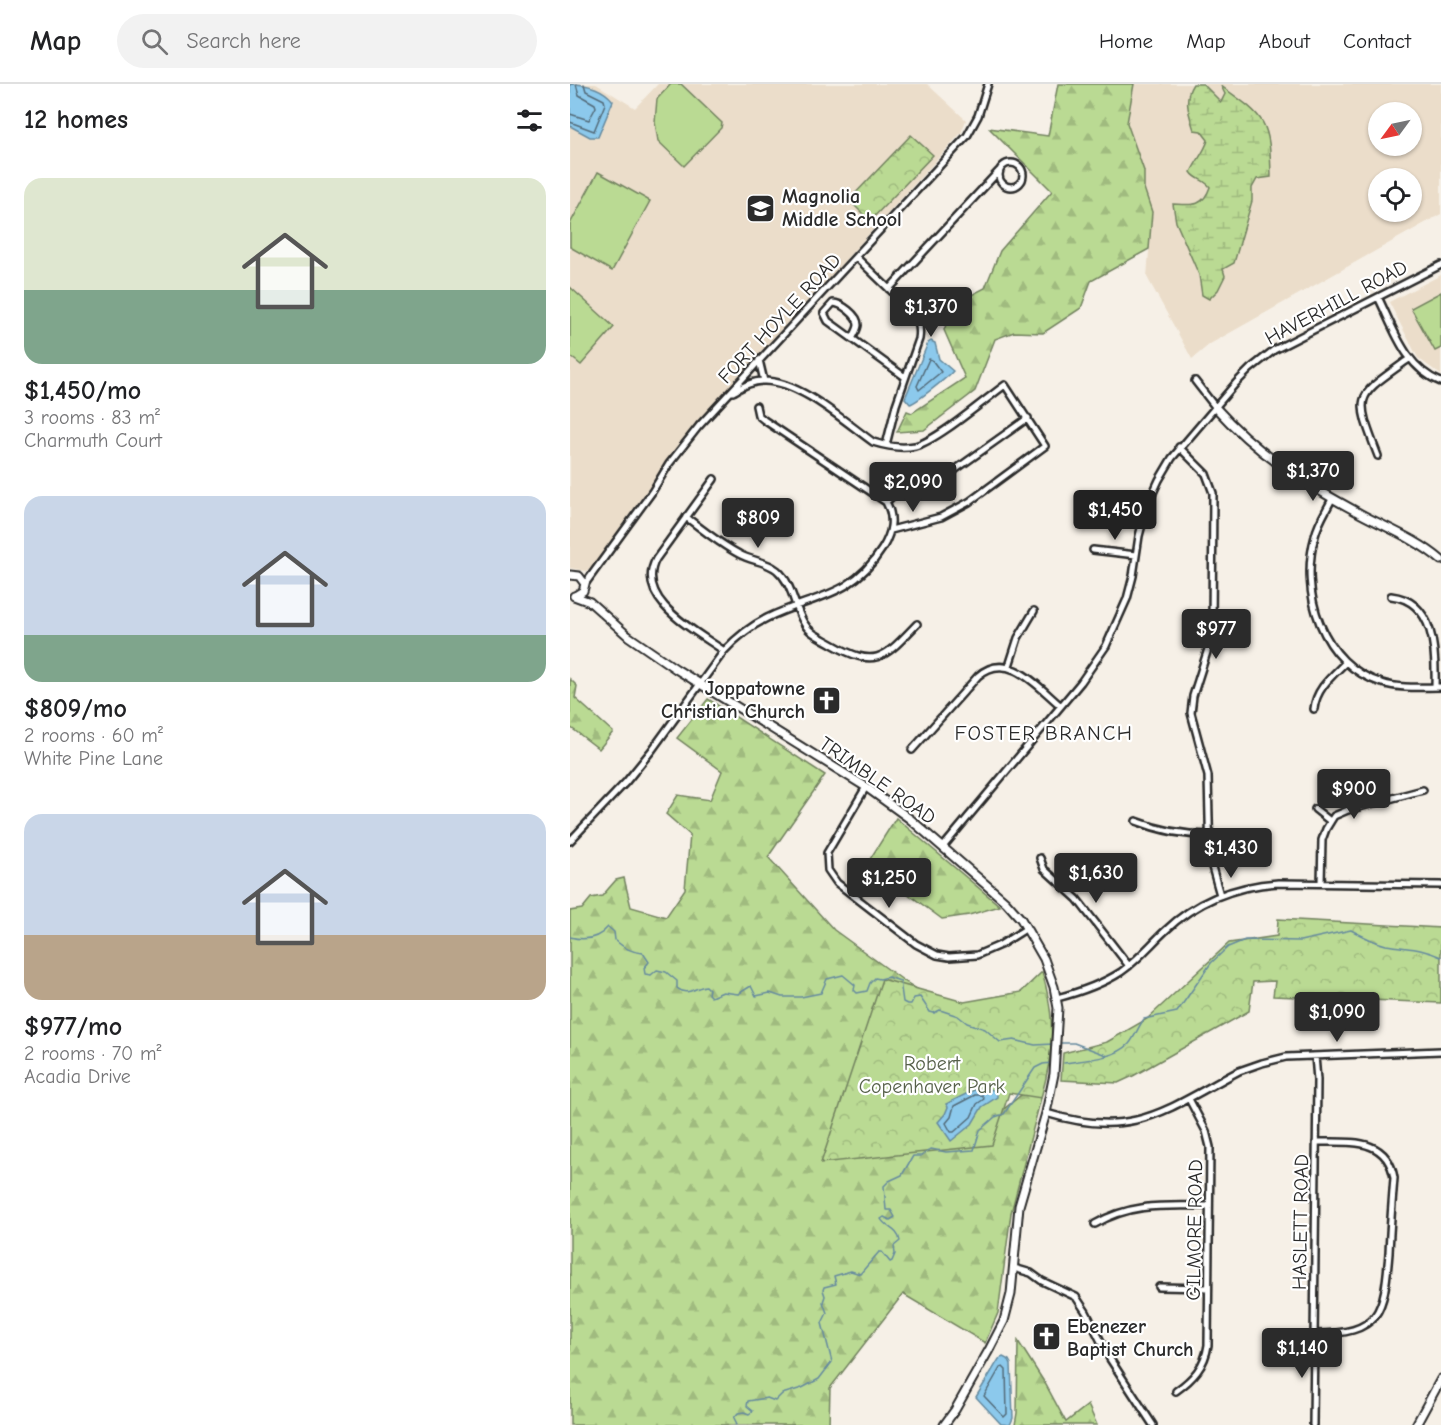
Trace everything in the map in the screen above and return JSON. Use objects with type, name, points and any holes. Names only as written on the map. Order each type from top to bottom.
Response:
[{"type":"street","name":"FORT HOYLE ROAD","points":[[585,586],[591,574],[609,553],[669,464],[699,426],[967,136],[978,116],[988,84]]},
{"type":"street","points":[[889,289],[999,171],[1008,164],[1015,164],[1022,173],[1021,180],[1012,187],[1005,185],[1000,179],[999,171]]},
{"type":"street","points":[[856,257],[914,313],[920,329],[919,339],[905,377],[886,445]]},
{"type":"street","name":"HAVERHILL ROAD","points":[[943,847],[1097,661],[1115,629],[1127,599],[1147,506],[1159,480],[1179,447],[1250,369],[1274,350],[1441,265]]},
{"type":"street","points":[[1378,297],[1409,359],[1421,372],[1441,382]]},
{"type":"street","points":[[852,339],[858,325],[857,320],[841,304],[833,303],[826,309],[825,316],[828,321],[852,339],[905,377]]},
{"type":"street","points":[[1378,456],[1364,418],[1363,400],[1372,385],[1409,359]]},
{"type":"street","points":[[759,360],[764,381]]},
{"type":"street","points":[[728,394],[747,385],[764,381],[789,385],[803,392],[873,442],[907,447],[926,441],[1005,386],[1045,446],[969,502],[941,517],[891,530]]},
{"type":"street","points":[[1194,381],[1216,408],[1276,464],[1332,499],[1425,548],[1441,560]]},
{"type":"street","points":[[570,841],[626,782],[724,651],[739,636],[758,622],[832,594],[858,578],[877,556],[891,530],[891,515],[886,502],[764,420],[758,415],[756,406]]},
{"type":"street","points":[[886,502],[899,490],[933,482],[949,475],[1028,418]]},
{"type":"street","points":[[1179,447],[1206,474],[1213,493],[1212,627],[1191,708],[1194,728],[1208,776],[1210,860],[1220,895]]},
{"type":"street","points":[[714,479],[654,564],[651,578],[652,587],[665,608],[724,651]]},
{"type":"street","points":[[1332,499],[1315,536],[1310,563],[1310,582],[1314,605],[1329,643],[1345,663],[1361,675],[1398,686],[1438,687],[1436,651],[1427,623],[1409,601],[1391,596]]},
{"type":"street","points":[[686,518],[738,554],[776,570],[788,584],[802,621],[814,634],[856,657],[870,658],[885,655],[917,624]]},
{"type":"street","points":[[1093,550],[1136,555]]},
{"type":"street","points":[[573,575],[591,574]]},
{"type":"street","name":"TRIMBLE ROAD","points":[[573,575],[585,586],[590,602]]},
{"type":"street","points":[[572,596],[581,594],[585,586]]},
{"type":"street","name":"TRIMBLE ROAD","points":[[572,596],[590,602],[637,642],[866,787],[910,819],[996,892],[1027,928],[1044,959],[1057,998],[1059,1018],[1054,1074],[1046,1113],[1019,1206],[1011,1294],[1004,1321],[945,1424]]},
{"type":"street","points":[[1009,666],[1018,638],[1034,611]]},
{"type":"street","points":[[1314,709],[1315,699],[1322,687],[1345,663]]},
{"type":"street","points":[[912,750],[982,672],[992,667],[1009,666],[1025,675],[1061,706]]},
{"type":"street","points":[[866,787],[827,853],[828,870],[837,883],[916,944],[937,955],[957,957],[977,955],[1000,945],[1027,928]]},
{"type":"street","points":[[1321,883],[1322,840],[1329,822],[1341,812],[1423,790]]},
{"type":"street","points":[[1315,809],[1329,822]]},
{"type":"street","points":[[1136,820],[1165,832],[1182,835],[1209,835]]},
{"type":"street","points":[[1040,858],[1044,869],[1077,898],[1129,966]]},
{"type":"street","points":[[1057,998],[1095,986],[1129,966],[1179,919],[1220,895],[1263,884],[1441,885]]},
{"type":"street","points":[[1046,1113],[1083,1123],[1114,1124],[1152,1116],[1189,1099],[1239,1071],[1279,1058],[1441,1051]]},
{"type":"street","name":"HASLETT ROAD","points":[[1313,1425],[1315,1056]]},
{"type":"street","name":"GILMORE ROAD","points":[[1176,1391],[1196,1374],[1207,1351],[1208,1139],[1189,1099]]},
{"type":"street","points":[[1314,1334],[1344,1333],[1356,1329],[1371,1320],[1380,1308],[1387,1284],[1394,1178],[1390,1164],[1379,1150],[1361,1144],[1316,1142]]},
{"type":"street","points":[[1095,1224],[1121,1211],[1141,1206],[1209,1206]]},
{"type":"street","points":[[1014,1268],[1031,1273],[1042,1281],[1076,1297],[1110,1359],[1153,1425]]},
{"type":"street","points":[[1159,1287],[1208,1288]]},
{"type":"street","points":[[1416,1425],[1441,1379]]},
{"type":"shaded area","points":[[570,84],[596,84],[635,108],[658,84],[927,84],[966,120],[961,133],[695,425],[592,567],[586,571],[570,568]]},
{"type":"shaded area","points":[[1134,84],[1441,84],[1441,214],[1210,344],[1192,359],[1147,277],[1152,212],[1144,188],[1144,171],[1127,123]]},
{"type":"shaded area","points":[[1441,275],[1441,375],[1418,358],[1389,302]]},
{"type":"green space","points":[[671,84],[681,84],[722,123],[721,128],[684,166],[658,141],[655,122],[657,99]]},
{"type":"green space","points":[[1058,84],[1134,84],[1127,123],[1144,171],[1144,188],[1152,212],[1149,249],[1091,281],[1081,308],[1043,333],[1014,332],[995,339],[975,391],[924,430],[897,432],[907,411],[912,413],[965,378],[944,330],[954,304],[985,288],[1000,251],[1052,191],[989,128],[1048,136]]},
{"type":"green space","points":[[1193,84],[1203,84],[1221,102],[1225,94],[1221,86],[1248,106],[1262,122],[1269,143],[1271,177],[1257,179],[1252,188],[1252,201],[1234,263],[1223,269],[1225,276],[1218,290],[1209,299],[1202,295],[1199,275],[1176,222],[1173,204],[1196,204],[1204,199],[1210,187],[1191,172],[1208,140],[1201,131],[1194,130],[1190,118],[1188,95]]},
{"type":"green space","points":[[911,135],[933,155],[870,221],[849,200]]},
{"type":"green space","points":[[598,172],[650,201],[612,271],[570,247],[570,224]]},
{"type":"green space","points":[[570,287],[614,327],[581,365],[570,356]]},
{"type":"green space","points":[[1441,292],[1441,348],[1435,351],[1411,308]]},
{"type":"green space","points":[[570,679],[577,686],[575,698],[613,732],[599,749],[570,727]]},
{"type":"green space","points":[[708,699],[825,775],[768,857],[834,930],[907,983],[974,1024],[946,1139],[960,1149],[990,1120],[1035,1084],[1041,1098],[1011,1213],[998,1313],[985,1343],[903,1294],[830,1388],[829,1425],[570,1425],[570,911],[582,909],[591,898],[602,896],[616,880],[624,878],[631,907],[666,917],[685,889],[690,835],[666,814],[678,795],[710,800],[722,771],[677,738]]},
{"type":"green space","points":[[896,818],[1000,906],[969,915],[942,919],[873,868],[870,859]]},
{"type":"green space","name":"Robert Copenhaver Park","points":[[1278,919],[1441,928],[1441,1003],[1273,996],[1275,981],[1253,982],[1249,1011],[1133,1076],[1118,1083],[1061,1080],[1063,1053],[1107,1042],[1147,1019],[1229,943],[1277,936]]},
{"type":"green space","name":"Robert Copenhaver Park","points":[[1042,972],[1050,1005],[1052,1035],[1049,1065],[1041,1098],[1009,1093],[992,1145],[821,1163],[882,979],[964,1002],[1021,992]]},
{"type":"green space","points":[[1018,1341],[1066,1422],[1088,1405],[1097,1425],[1015,1425]]},
{"type":"water","points":[[570,84],[593,88],[604,93],[613,101],[598,137],[590,137],[570,126]]},
{"type":"water","points":[[931,341],[935,343],[939,359],[953,371],[910,404],[905,398],[928,343]]},
{"type":"water","points":[[985,1088],[997,1091],[997,1097],[982,1107],[972,1124],[951,1141],[938,1122],[945,1114],[948,1107],[946,1104],[974,1090]]},
{"type":"water","points":[[1003,1357],[1011,1364],[1013,1418],[1010,1425],[1001,1424],[976,1397],[999,1359]]},
{"type":"waterway","points":[[570,937],[591,938],[608,927],[614,932],[615,940],[621,945],[631,951],[643,953],[649,962],[644,968],[645,974],[651,975],[657,970],[666,972],[677,981],[677,988],[681,991],[688,992],[706,986],[711,997],[723,992],[738,994],[751,986],[756,996],[770,993],[782,997],[801,997],[821,993],[827,979],[843,975],[855,985],[854,990],[857,993],[867,991],[875,978],[888,977],[900,981],[903,1002],[911,1004],[914,998],[920,997],[930,1012],[940,1010],[958,1016],[967,1023],[985,1029],[1000,1042],[1014,1040],[1035,1045],[1053,1044]]},
{"type":"waterway","name":"FOSTER BRANCH","points":[[1064,1063],[1098,1058],[1123,1049],[1129,1044],[1144,1019],[1177,1012],[1211,963],[1228,947],[1245,940],[1300,941],[1351,930],[1382,944],[1420,950],[1441,957]]},
{"type":"waterway","points":[[1058,1043],[1074,1043],[1106,1055]]},
{"type":"waterway","name":"FOSTER BRANCH","points":[[735,1425],[737,1424],[734,1418],[738,1413],[749,1414],[753,1411],[747,1406],[748,1401],[767,1398],[775,1401],[782,1394],[802,1388],[819,1379],[832,1362],[822,1323],[827,1313],[823,1302],[824,1287],[836,1284],[834,1276],[851,1271],[860,1274],[879,1252],[882,1252],[890,1262],[892,1261],[895,1254],[894,1246],[900,1241],[897,1234],[881,1219],[884,1217],[890,1220],[895,1217],[891,1210],[886,1210],[884,1186],[902,1175],[913,1156],[921,1156],[931,1149],[946,1152],[974,1150],[980,1130],[995,1117],[1004,1114],[1035,1068],[1051,1063]]},
{"type":"place","name":"Magnolia Middle School","points":[[761,208]]},
{"type":"place","name":"Joppatowne Christian Church","points":[[826,700]]},
{"type":"place","name":"Ebenezer Baptist Church","points":[[1046,1337]]},
{"type":"district","name":"FOSTER BRANCH","points":[[1044,733]]}]
